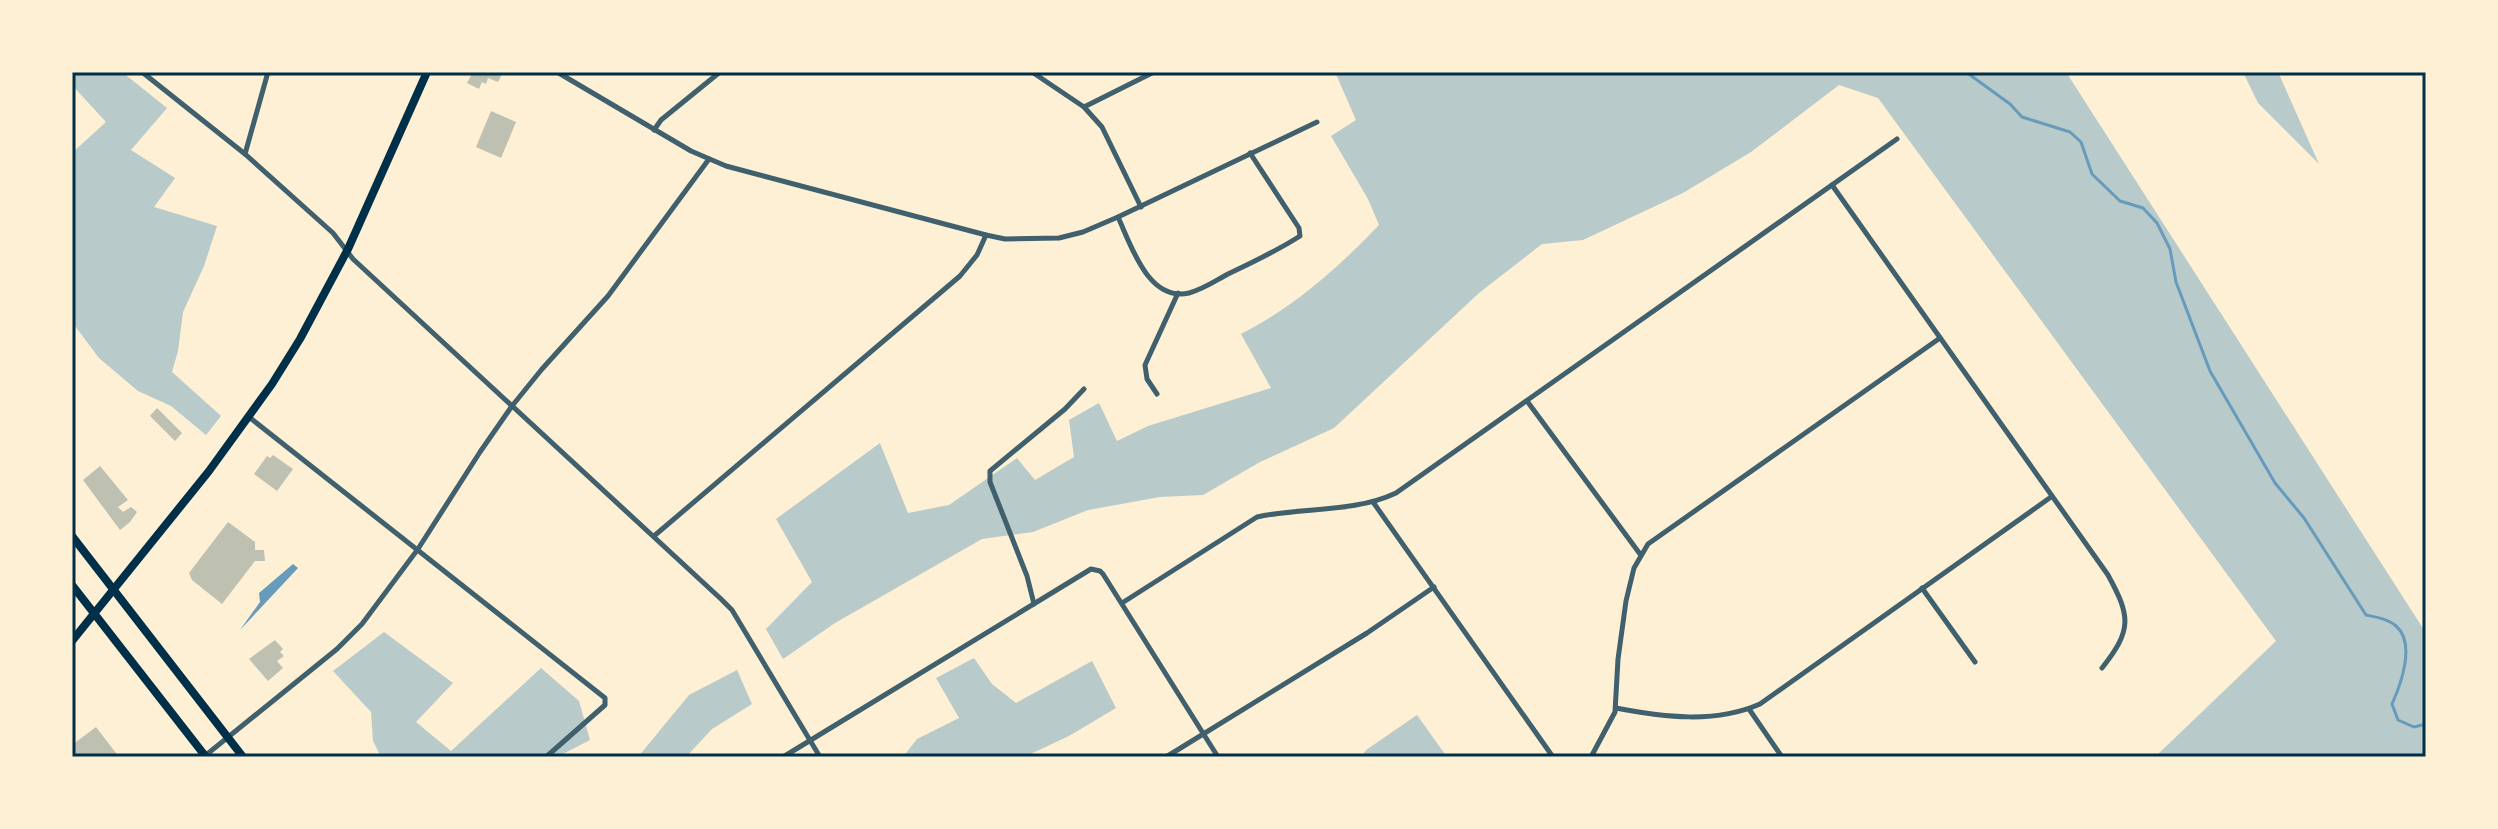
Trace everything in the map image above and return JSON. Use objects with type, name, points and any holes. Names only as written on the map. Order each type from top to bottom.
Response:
[{"type":"main road","points":[[72,641],[209,471],[300,339],[348,249],[427,72]]},
{"type":"main road","points":[[72,536],[243,757]]},
{"type":"main road","points":[[72,585],[205,756]]},
{"type":"street","points":[[142,72],[245,154],[333,233],[353,259],[732,610],[820,757]]},
{"type":"street","points":[[245,154],[268,72]]},
{"type":"street","points":[[557,72],[709,159],[750,173],[1005,239],[1059,238],[1083,232],[1317,122]]},
{"type":"street","points":[[654,130],[661,120],[720,72]]},
{"type":"street","points":[[1032,72],[1084,107],[1108,137],[1141,207]]},
{"type":"street","points":[[1084,107],[1154,72]]},
{"type":"street","points":[[1122,603],[1257,517],[1373,502],[1396,493],[1897,139]]},
{"type":"street","points":[[1118,217],[1148,277],[1167,290],[1178,293],[1185,294],[1207,286],[1300,236],[1299,228],[1250,153]]},
{"type":"street","points":[[205,756],[349,638],[418,549],[512,406],[608,296],[709,159]]},
{"type":"street","points":[[1832,185],[2108,575],[2123,603],[2126,621],[2119,647],[2102,668]]},
{"type":"street","points":[[654,536],[960,276],[977,255],[986,235]]},
{"type":"street","points":[[1157,394],[1147,379],[1145,365],[1178,293]]},
{"type":"street","points":[[1591,757],[1616,708],[1621,630],[1634,568],[1640,554],[1657,536],[1940,338]]},
{"type":"street","points":[[1034,604],[1027,576],[990,482],[990,471],[1065,409],[1084,389]]},
{"type":"street","points":[[1527,401],[1640,554]]},
{"type":"street","points":[[249,417],[605,698],[605,705],[546,757]]},
{"type":"street","points":[[1616,708],[1673,717],[1749,709],[1771,698],[2051,497]]},
{"type":"street","points":[[1373,502],[1553,757]]},
{"type":"street","points":[[783,757],[1091,569],[1103,574],[1218,757]]},
{"type":"street","points":[[1166,757],[1367,633],[1434,587]]},
{"type":"street","points":[[1922,588],[1975,662]]},
{"type":"street","points":[[1749,709],[1782,757]]},
{"type":"shaded area","points":[[72,72],[122,72],[167,108],[131,150],[175,178],[154,207],[217,226],[204,266],[183,312],[172,372],[221,416],[206,435],[171,406],[138,391],[99,358],[72,322],[72,153],[106,122],[72,85]]},
{"type":"shaded area","points":[[1335,72],[2066,72],[2426,633],[2426,757],[2155,757],[2276,641],[1878,98],[1839,85],[1751,152],[1683,193],[1583,240],[1542,244],[1479,293],[1334,428],[1260,462],[1203,495],[1160,497],[1088,510],[1033,532],[982,539],[835,623],[783,659],[766,629],[812,582],[776,519],[880,443],[908,513],[949,505],[1017,458],[1035,480],[1074,457],[1069,420],[1099,403],[1117,441],[1148,426],[1271,388],[1241,334],[1279,312],[1314,286],[1379,225],[1368,199],[1331,136],[1356,120]]},
{"type":"shaded area","points":[[2243,72],[2278,72],[2319,164],[2258,103]]},
{"type":"shaded area","points":[[384,632],[453,683],[416,722],[451,751],[541,668],[579,701],[590,740],[557,757],[381,757],[373,741],[371,712],[333,671]]},
{"type":"shaded area","points":[[974,658],[992,684],[1016,703],[1092,661],[1116,708],[1069,736],[1024,757],[903,757],[917,739],[959,718],[936,678]]},
{"type":"shaded area","points":[[737,670],[752,704],[712,729],[686,757],[638,757],[689,695]]},
{"type":"shaded area","points":[[1417,715],[1447,757],[1361,757],[1366,750]]},
{"type":"water","points":[[293,564],[298,568],[240,630],[260,602],[259,593]]},
{"type":"building","points":[[473,72],[503,72],[498,82],[488,78],[479,89],[467,83]]},
{"type":"building","points":[[491,111],[516,122],[501,158],[476,147]]},
{"type":"building","points":[[157,408],[182,433],[175,441],[150,416]]},
{"type":"building","points":[[273,455],[293,469],[277,491],[254,474],[267,456],[270,458]]},
{"type":"building","points":[[100,466],[128,500],[118,507],[123,512],[131,507],[137,512],[120,530],[83,480]]},
{"type":"building","points":[[228,522],[255,542],[255,550],[264,550],[265,561],[255,561],[222,604],[192,580],[189,573]]},
{"type":"building","points":[[275,640],[283,649],[280,652],[284,656],[277,661],[283,668],[268,681],[249,659]]},
{"type":"building","points":[[96,727],[119,757],[77,757],[72,751],[72,745]]},
{"type":"waterway","points":[[1966,72],[2010,104],[2022,117],[2070,132],[2081,142],[2092,174],[2120,201],[2143,208],[2157,223],[2170,249],[2176,282],[2210,371],[2275,483],[2304,518],[2366,615],[2389,622],[2402,633],[2405,664],[2392,704],[2398,720],[2414,727],[2426,724]]}]
